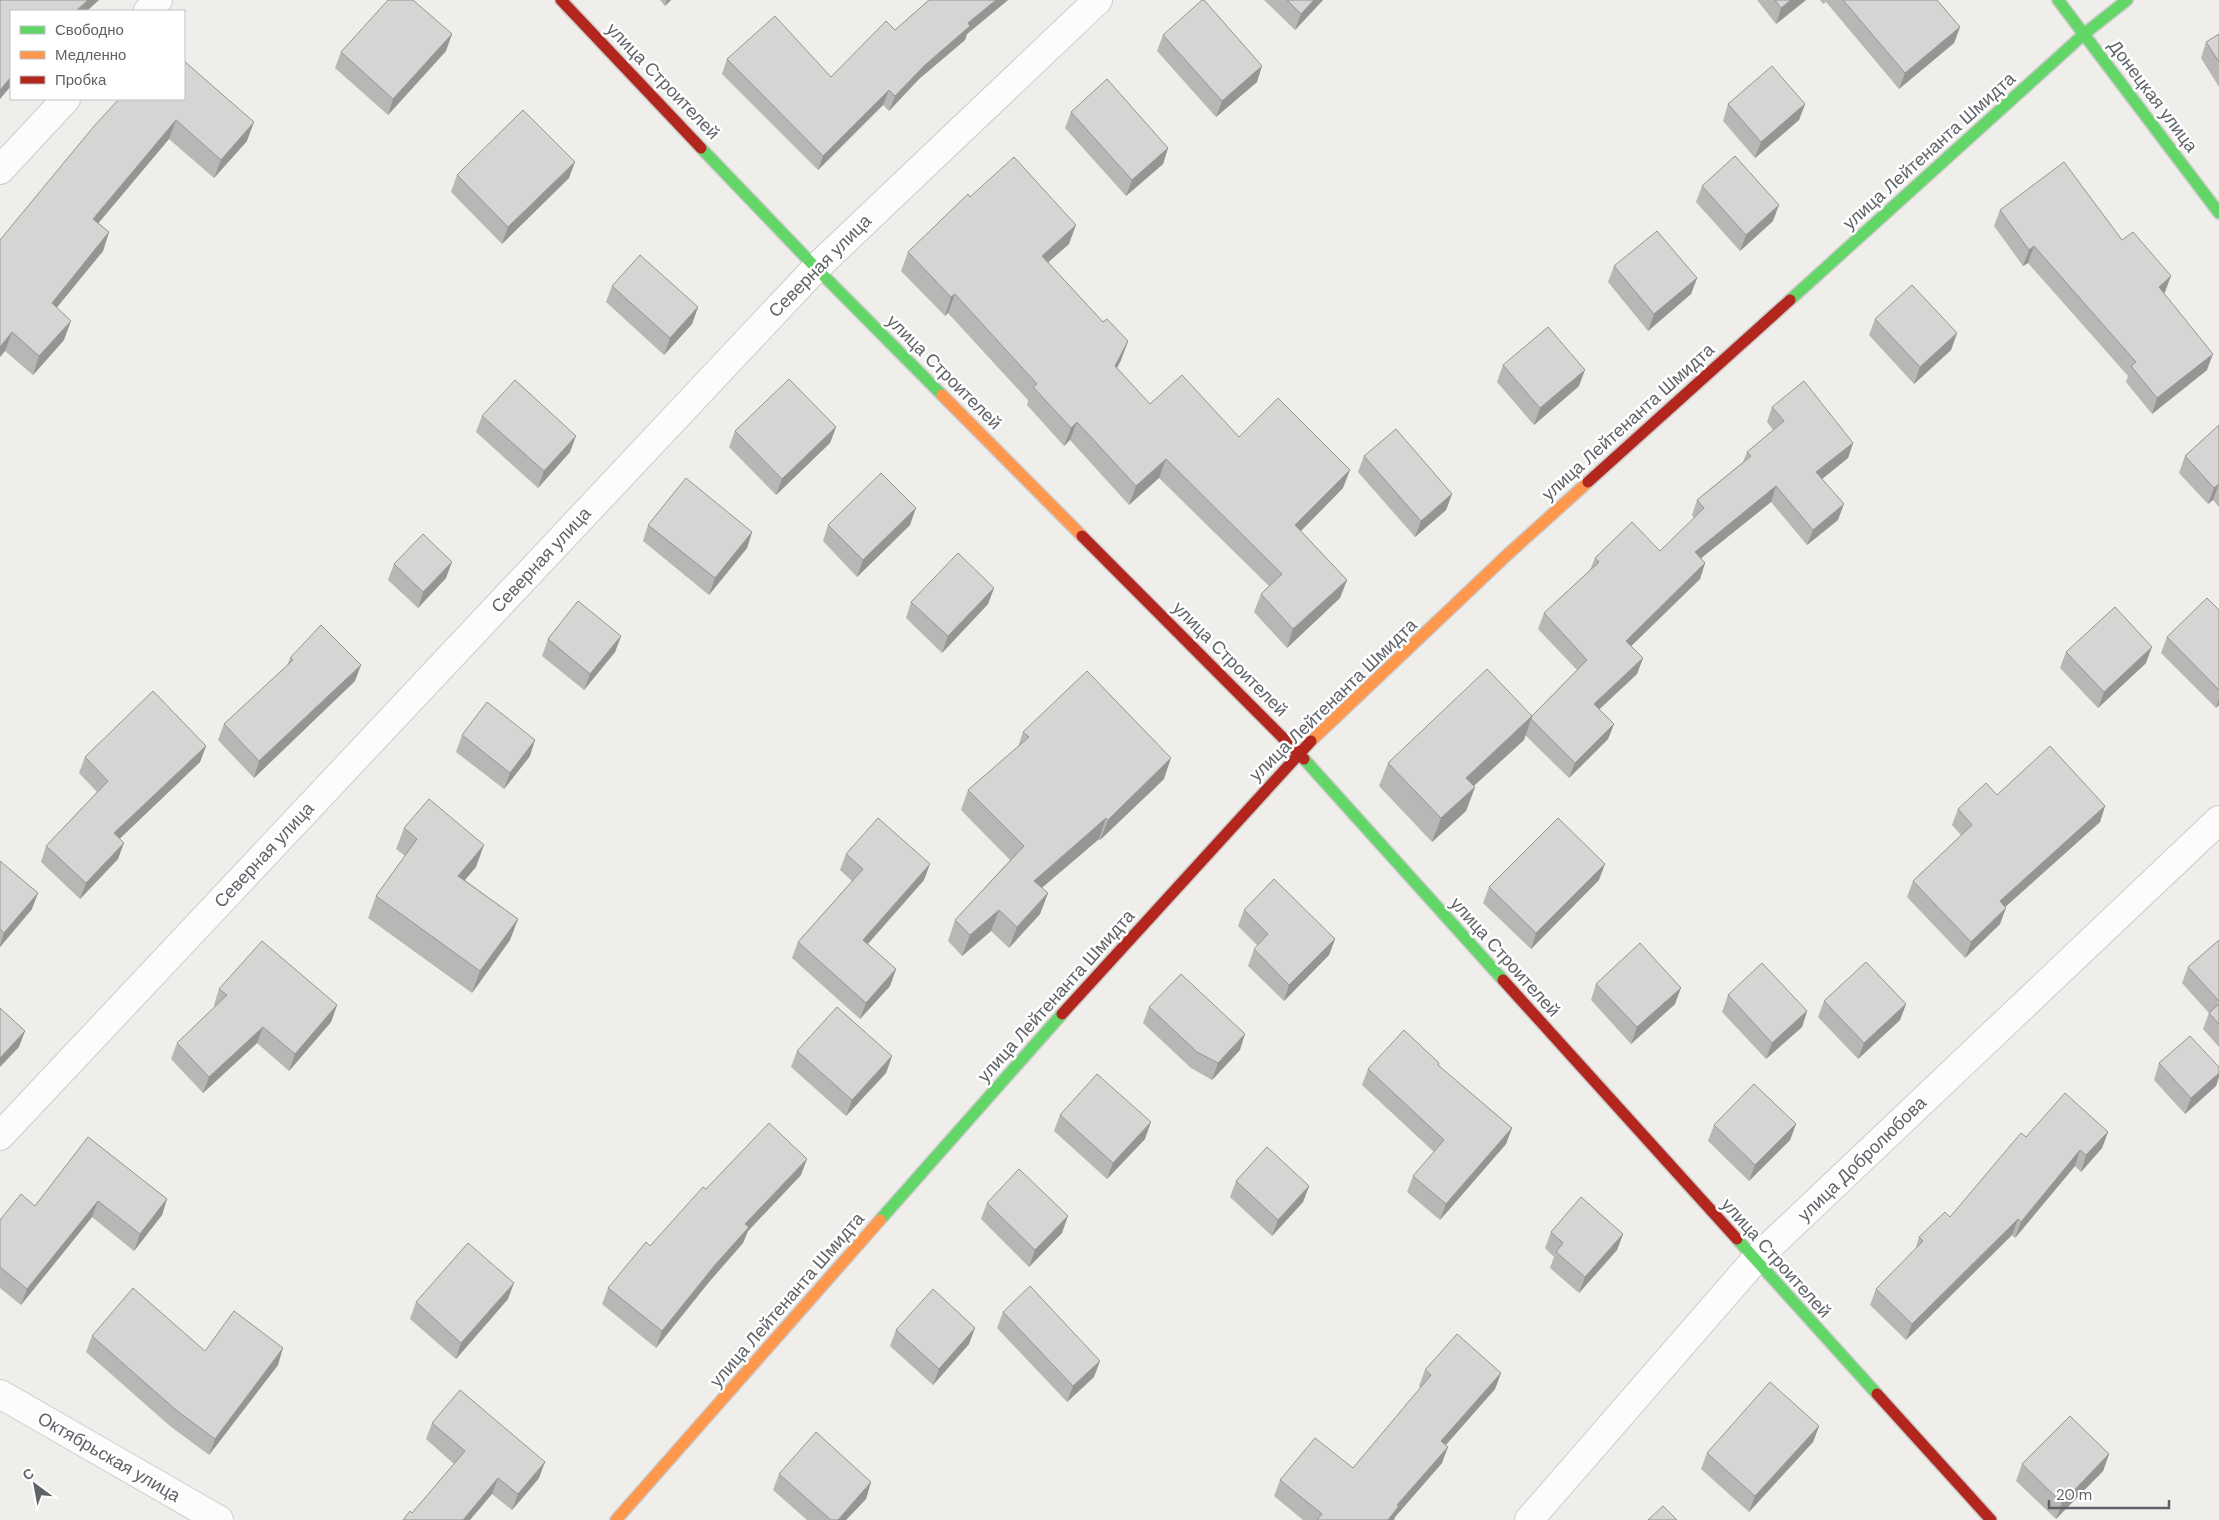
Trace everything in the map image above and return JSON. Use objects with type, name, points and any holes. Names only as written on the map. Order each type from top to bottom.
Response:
[{"type":"street","points":[[149,10],[158,0]]},
{"type":"street","name":"улица Строителей","points":[[561,0],[816,268],[1298,753],[1991,1520]]},
{"type":"street","name":"Северная улица","points":[[0,1136],[816,268],[1098,0]]},
{"type":"street","name":"Донецкая улица","points":[[2058,0],[2219,213]]},
{"type":"street","name":"улица Лейтенанта Шмидта","points":[[616,1520],[1069,1007],[1298,753],[1507,555],[2084,34],[2128,0]]},
{"type":"street","points":[[0,170],[65,100]]},
{"type":"street","name":"улица Добролюбова","points":[[1529,1520],[1755,1260],[2219,820]]},
{"type":"street","name":"Октябрьская улица","points":[[0,1394],[219,1520]]},
{"type":"building","points":[[0,0],[88,0],[77,10],[10,10],[10,78],[0,90]]},
{"type":"building","points":[[388,0],[413,0],[452,34],[393,99],[341,52]]},
{"type":"building","points":[[929,0],[996,0],[968,23],[970,26],[925,65],[895,96],[889,90],[823,156],[727,59],[775,16],[831,77],[886,21],[895,30]]},
{"type":"building","points":[[1202,0],[1262,66],[1222,101],[1163,35]]},
{"type":"building","points":[[1287,0],[1314,0],[1301,14]]},
{"type":"building","points":[[1775,0],[1791,0],[1781,8]]},
{"type":"building","points":[[1843,0],[1937,0],[1960,27],[1905,73]]},
{"type":"building","points":[[2219,34],[2219,62],[2206,42]]},
{"type":"building","points":[[185,62],[254,122],[221,160],[176,120],[93,219],[109,232],[52,303],[71,321],[39,356],[12,332],[0,347],[0,240],[95,125],[118,100],[185,100]]},
{"type":"building","points":[[1772,66],[1805,104],[1761,142],[1728,104]]},
{"type":"building","points":[[1107,79],[1168,148],[1132,180],[1071,112]]},
{"type":"building","points":[[523,110],[575,162],[508,227],[457,175]]},
{"type":"building","points":[[1735,156],[1779,205],[1746,235],[1702,186]]},
{"type":"building","points":[[1014,157],[1076,225],[1042,256],[1103,322],[1107,319],[1128,341],[1115,366],[1150,404],[1182,375],[1239,437],[1278,398],[1350,470],[1295,525],[1347,580],[1293,629],[1261,594],[1282,574],[1166,459],[1136,486],[1077,422],[1071,428],[1033,387],[1037,384],[955,294],[951,297],[908,252],[968,194],[970,197]]},
{"type":"building","points":[[2064,162],[2122,240],[2133,232],[2171,276],[2159,287],[2213,354],[2157,398],[2131,366],[2136,362],[2034,246],[2029,250],[2000,210]]},
{"type":"building","points":[[1657,231],[1697,278],[1654,314],[1614,266]]},
{"type":"building","points":[[640,255],[698,307],[670,338],[612,286]]},
{"type":"building","points":[[1912,285],[1957,333],[1920,367],[1875,319]]},
{"type":"building","points":[[1548,327],[1585,370],[1540,408],[1503,365]]},
{"type":"building","points":[[789,379],[836,427],[782,479],[735,431]]},
{"type":"building","points":[[515,380],[576,436],[544,471],[482,416]]},
{"type":"building","points":[[1804,381],[1853,443],[1816,472],[1844,504],[1813,530],[1776,486],[1695,552],[1705,563],[1626,641],[1643,658],[1594,704],[1614,724],[1575,763],[1531,719],[1587,660],[1544,613],[1599,562],[1595,558],[1632,522],[1660,551],[1704,508],[1697,500],[1751,456],[1747,452],[1784,421],[1772,407]]},
{"type":"building","points":[[2219,425],[2219,484],[2214,488],[2185,456]]},
{"type":"building","points":[[1396,429],[1452,494],[1421,521],[1364,456]]},
{"type":"building","points":[[881,473],[916,508],[863,560],[828,525]]},
{"type":"building","points":[[686,478],[752,532],[715,578],[648,525]]},
{"type":"building","points":[[423,534],[452,562],[423,592],[394,564]]},
{"type":"building","points":[[958,553],[994,588],[948,636],[911,602]]},
{"type":"building","points":[[2207,598],[2219,610],[2219,690],[2167,637]]},
{"type":"building","points":[[578,601],[621,636],[590,674],[548,639]]},
{"type":"building","points":[[2115,607],[2152,647],[2104,692],[2066,652]]},
{"type":"building","points":[[321,625],[361,665],[259,761],[224,724],[293,660],[290,658]]},
{"type":"building","points":[[1487,669],[1532,716],[1466,778],[1475,787],[1441,818],[1388,763]]},
{"type":"building","points":[[1087,671],[1171,758],[1108,820],[1106,818],[1034,881],[1048,893],[1017,927],[999,910],[970,935],[955,920],[1024,846],[968,790],[1029,737],[1023,732]]},
{"type":"building","points":[[153,691],[206,746],[114,833],[124,843],[86,883],[46,846],[108,781],[85,757]]},
{"type":"building","points":[[487,702],[535,740],[510,773],[462,735]]},
{"type":"building","points":[[2050,746],[2105,806],[2000,901],[2006,908],[1971,942],[1913,881],[1972,825],[1958,809],[1986,783],[1997,795]]},
{"type":"building","points":[[429,799],[484,845],[458,876],[518,919],[480,971],[376,896],[417,839],[404,828]]},
{"type":"building","points":[[878,818],[930,864],[863,940],[896,969],[866,1003],[798,942],[863,869],[846,854]]},
{"type":"building","points":[[1558,818],[1605,864],[1536,933],[1489,887]]},
{"type":"building","points":[[0,861],[38,893],[4,933],[0,929]]},
{"type":"building","points":[[1274,879],[1335,939],[1289,985],[1254,949],[1268,934],[1244,910]]},
{"type":"building","points":[[2219,940],[2219,1001],[2188,967]]},
{"type":"building","points":[[262,941],[337,1005],[295,1054],[263,1027],[209,1077],[177,1043],[227,995],[219,989]]},
{"type":"building","points":[[1640,943],[1681,988],[1637,1027],[1596,984]]},
{"type":"building","points":[[1866,962],[1906,1004],[1864,1043],[1824,1001]]},
{"type":"building","points":[[1762,963],[1807,1011],[1772,1043],[1728,995]]},
{"type":"building","points":[[1181,974],[1245,1034],[1218,1063],[1197,1052],[1149,1007]]},
{"type":"building","points":[[2219,1004],[2219,1024],[2209,1013]]},
{"type":"building","points":[[837,1007],[892,1056],[852,1100],[797,1051]]},
{"type":"building","points":[[0,1008],[25,1031],[0,1058]]},
{"type":"building","points":[[1404,1030],[1439,1063],[1438,1065],[1512,1128],[1446,1204],[1413,1176],[1444,1140],[1368,1069]]},
{"type":"building","points":[[2190,1036],[2219,1067],[2219,1073],[2191,1098],[2159,1063]]},
{"type":"building","points":[[1097,1074],[1151,1122],[1113,1163],[1060,1115]]},
{"type":"building","points":[[1754,1084],[1796,1124],[1755,1165],[1714,1125]]},
{"type":"building","points":[[2065,1093],[2108,1132],[2086,1155],[2080,1150],[2021,1222],[2018,1219],[1912,1324],[1876,1289],[1923,1241],[1919,1237],[1945,1212],[1950,1217],[2021,1133],[2026,1137]]},
{"type":"building","points":[[769,1123],[807,1159],[745,1224],[749,1227],[715,1265],[662,1331],[608,1288],[646,1242],[650,1246],[703,1187],[706,1189]]},
{"type":"building","points":[[88,1137],[167,1199],[140,1234],[98,1201],[27,1289],[0,1267],[0,1220],[21,1194],[35,1206]]},
{"type":"building","points":[[1267,1147],[1309,1186],[1278,1220],[1236,1181]]},
{"type":"building","points":[[1019,1169],[1068,1216],[1035,1250],[987,1203]]},
{"type":"building","points":[[1581,1197],[1623,1234],[1585,1277],[1556,1252],[1563,1243],[1551,1232]]},
{"type":"building","points":[[468,1243],[514,1283],[461,1343],[416,1302]]},
{"type":"building","points":[[1030,1286],[1100,1361],[1073,1386],[1003,1312]]},
{"type":"building","points":[[133,1288],[205,1351],[234,1311],[283,1348],[215,1439],[176,1410],[92,1336]]},
{"type":"building","points":[[933,1289],[975,1328],[939,1369],[896,1330]]},
{"type":"building","points":[[1457,1334],[1501,1373],[1441,1441],[1448,1447],[1397,1505],[1399,1506],[1388,1520],[1317,1520],[1322,1514],[1280,1480],[1315,1438],[1353,1468],[1431,1375],[1425,1370]]},
{"type":"building","points":[[1770,1382],[1819,1426],[1755,1496],[1707,1453]]},
{"type":"building","points":[[460,1390],[545,1462],[518,1494],[498,1478],[463,1520],[403,1520],[410,1511],[412,1513],[465,1451],[432,1423]]},
{"type":"building","points":[[2070,1416],[2109,1454],[2062,1503],[2022,1464]]},
{"type":"building","points":[[816,1432],[871,1482],[838,1520],[831,1520],[779,1474]]},
{"type":"building","points":[[1663,1506],[1677,1520],[1648,1520]]},
{"type":"traffic: fast","points":[[2058,0],[2219,213]]},
{"type":"traffic: fast","points":[[1790,300],[2084,34],[2127,0]]},
{"type":"traffic: fast","points":[[701,148],[942,395]]},
{"type":"traffic: fast","points":[[1304,759],[1503,980]]},
{"type":"traffic: fast","points":[[880,1220],[1062,1014]]},
{"type":"traffic: fast","points":[[1737,1239],[1877,1394]]},
{"type":"traffic: slow","points":[[942,395],[1082,536]]},
{"type":"traffic: slow","points":[[1311,741],[1507,555],[1588,482]]},
{"type":"traffic: slow","points":[[616,1520],[880,1220]]},
{"type":"traffic: jam","points":[[561,0],[701,148]]},
{"type":"traffic: jam","points":[[1588,482],[1790,300]]},
{"type":"traffic: jam","points":[[1082,536],[1304,759]]},
{"type":"traffic: jam","points":[[1062,1014],[1311,741]]},
{"type":"traffic: jam","points":[[1503,980],[1737,1239]]},
{"type":"traffic: jam","points":[[1877,1394],[1991,1520]]}]
